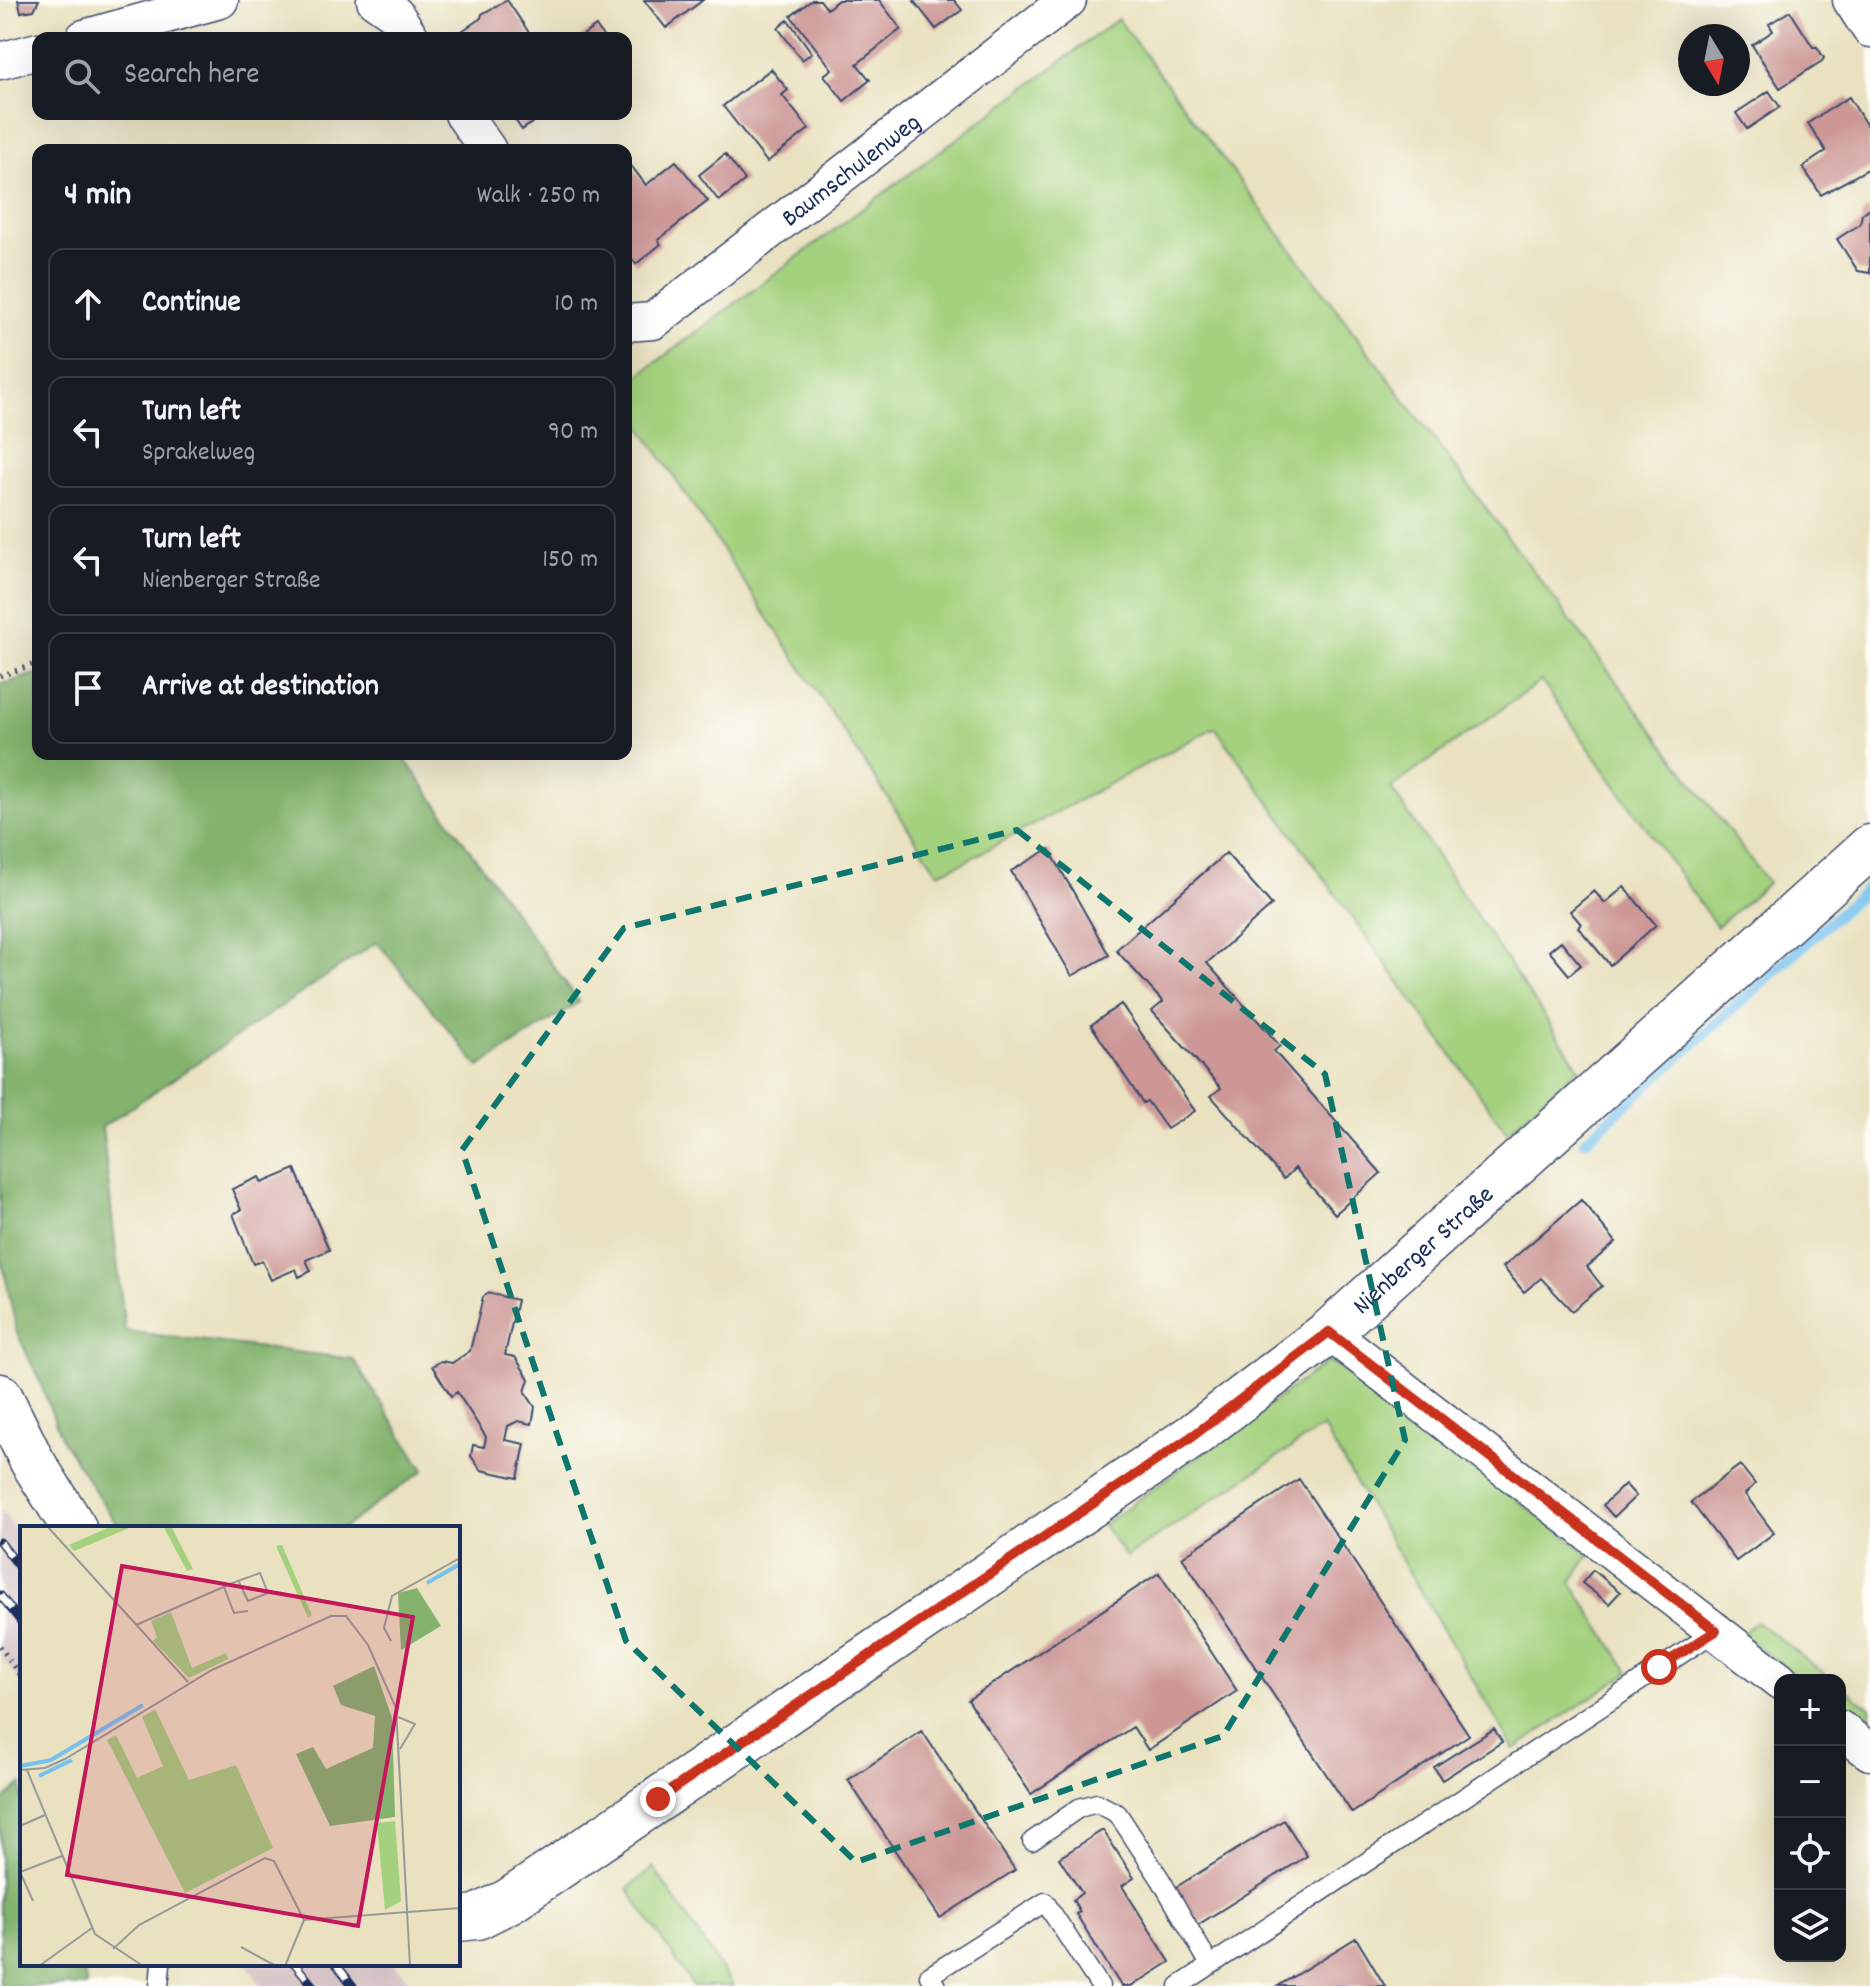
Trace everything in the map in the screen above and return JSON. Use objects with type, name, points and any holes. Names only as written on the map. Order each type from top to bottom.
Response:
[{"type":"street","points":[[105,32],[220,0]]},
{"type":"street","points":[[375,0],[395,14],[407,32]]},
{"type":"street","name":"Baumschulenweg","points":[[632,323],[653,321],[1068,0]]},
{"type":"street","points":[[1851,0],[1870,29]]},
{"type":"street","points":[[0,61],[32,53]]},
{"type":"street","points":[[467,120],[484,144]]},
{"type":"street","name":"Nienberger Straße","points":[[460,1919],[477,1917],[509,1901],[1194,1435],[1329,1332],[1870,847]]},
{"type":"street","points":[[1329,1332],[1774,1676]]},
{"type":"street","points":[[0,1396],[32,1461],[73,1526]]},
{"type":"street","points":[[1846,1734],[1870,1752]]},
{"type":"lane","points":[[1179,1986],[1716,1631]]},
{"type":"lane","points":[[1032,1841],[1079,1808],[1097,1803],[1118,1814],[1210,1965]]},
{"type":"lane","points":[[936,1986],[929,1976],[1045,1902],[1100,1986]]},
{"type":"lane","points":[[159,1986],[161,1966]]},
{"type":"path","points":[[0,676],[32,665]]},
{"type":"path","points":[[0,1646],[20,1676]]},
{"type":"highlighted area","points":[[1017,830],[1325,1074],[1405,1440],[1223,1736],[856,1862],[626,1641],[462,1150],[624,928]]},
{"type":"shaded area","points":[[0,1510],[20,1535],[20,1681],[0,1656]]},
{"type":"shaded area","points":[[248,1966],[396,1966],[414,1986],[261,1986]]},
{"type":"green space","points":[[1118,19],[1768,883],[1717,927],[1541,681],[1391,788],[1579,1068],[1507,1132],[1215,727],[938,873],[632,414],[632,383]]},
{"type":"green space","points":[[32,675],[32,760],[405,760],[579,1002],[479,1067],[377,942],[102,1127],[125,1331],[353,1359],[424,1470],[346,1526],[118,1526],[62,1440],[17,1333],[0,1251],[0,685]]},
{"type":"green space","points":[[1329,1361],[1590,1554],[1571,1582],[1629,1672],[1514,1749],[1323,1427],[1126,1557],[1103,1525]]},
{"type":"green space","points":[[1756,1621],[1825,1674],[1793,1674],[1742,1634]]},
{"type":"green space","points":[[1846,1690],[1870,1708],[1870,1734],[1846,1715]]},
{"type":"green space","points":[[20,1786],[20,1966],[82,1966],[87,1986],[0,1986],[0,1803]]},
{"type":"green space","points":[[653,1867],[733,1986],[693,1986],[628,1889]]},
{"type":"building","points":[[18,0],[39,0],[34,10],[21,12]]},
{"type":"building","points":[[507,0],[529,32],[460,32],[481,18],[482,14]]},
{"type":"building","points":[[644,0],[703,0],[666,28]]},
{"type":"building","points":[[812,0],[820,0],[827,9],[838,0],[879,0],[901,29],[857,64],[870,80],[844,101],[824,75],[832,69],[791,16]]},
{"type":"building","points":[[916,0],[954,0],[962,10],[936,29]]},
{"type":"building","points":[[1790,11],[1813,47],[1817,47],[1824,58],[1780,88],[1752,45],[1773,31],[1769,24]]},
{"type":"building","points":[[788,20],[812,53],[802,60],[778,28]]},
{"type":"building","points":[[771,69],[788,90],[782,95],[809,129],[767,162],[723,106]]},
{"type":"building","points":[[1769,91],[1780,107],[1747,129],[1736,113]]},
{"type":"building","points":[[1849,97],[1870,131],[1870,168],[1821,195],[1803,167],[1826,151],[1808,123]]},
{"type":"building","points":[[515,120],[536,120],[522,130]]},
{"type":"building","points":[[725,154],[745,180],[719,201],[699,175]]},
{"type":"building","points":[[676,161],[708,201],[658,240],[661,244],[636,264],[632,259],[632,167],[646,185]]},
{"type":"building","points":[[1870,208],[1870,273],[1858,271],[1837,239],[1860,224],[1862,214]]},
{"type":"building","points":[[1049,849],[1109,955],[1072,976],[1011,871]]},
{"type":"building","points":[[1226,853],[1272,905],[1207,963],[1280,1046],[1274,1051],[1381,1173],[1335,1214],[1295,1168],[1284,1179],[1211,1096],[1221,1088],[1152,1011],[1163,1002],[1116,950]]},
{"type":"building","points":[[1624,887],[1656,925],[1610,965],[1578,927],[1581,924],[1570,911],[1594,891],[1605,903]]},
{"type":"building","points":[[1561,941],[1581,965],[1569,975],[1549,951]]},
{"type":"building","points":[[1121,1004],[1195,1111],[1167,1129],[1147,1101],[1143,1103],[1091,1025]]},
{"type":"building","points":[[295,1169],[329,1250],[306,1260],[311,1271],[299,1277],[296,1269],[271,1280],[262,1261],[253,1264],[233,1214],[241,1210],[232,1189],[259,1177],[262,1183]]},
{"type":"building","points":[[1581,1200],[1616,1242],[1587,1267],[1602,1286],[1572,1311],[1541,1278],[1524,1292],[1503,1267]]},
{"type":"building","points":[[488,1293],[517,1300],[505,1355],[515,1357],[529,1379],[525,1392],[535,1407],[532,1424],[518,1421],[508,1426],[505,1440],[525,1444],[518,1478],[481,1470],[471,1456],[473,1445],[484,1447],[486,1437],[457,1392],[451,1396],[432,1366],[441,1361],[452,1363],[470,1351],[483,1297]]},
{"type":"building","points":[[1740,1465],[1755,1484],[1745,1494],[1774,1533],[1736,1561],[1691,1502]]},
{"type":"building","points":[[1299,1479],[1469,1735],[1352,1813],[1182,1557]]},
{"type":"building","points":[[1625,1484],[1636,1496],[1614,1517],[1603,1505]]},
{"type":"building","points":[[1593,1570],[1620,1592],[1609,1604],[1582,1583]]},
{"type":"building","points":[[1159,1573],[1237,1691],[1148,1750],[1133,1727],[1031,1794],[968,1700]]},
{"type":"building","points":[[1494,1729],[1502,1742],[1442,1780],[1434,1767]]},
{"type":"building","points":[[922,1731],[1015,1870],[940,1918],[848,1780]]},
{"type":"building","points":[[1284,1820],[1307,1856],[1196,1926],[1173,1889]]},
{"type":"building","points":[[1103,1830],[1134,1878],[1122,1886],[1170,1962],[1132,1986],[1121,1986],[1076,1914],[1080,1912],[1073,1900],[1082,1893],[1059,1858]]},
{"type":"building","points":[[1356,1938],[1385,1986],[1278,1986]]},
{"type":"waterway","points":[[1585,1141],[1870,886]]},
{"type":"railway","points":[[0,1542],[20,1567]]},
{"type":"railway","points":[[0,1595],[20,1620]]},
{"type":"railway","points":[[297,1966],[313,1986]]},
{"type":"railway","points":[[338,1966],[353,1986]]},
{"type":"route","points":[[658,1799],[1194,1435],[1329,1332],[1716,1631],[1659,1667]]}]
